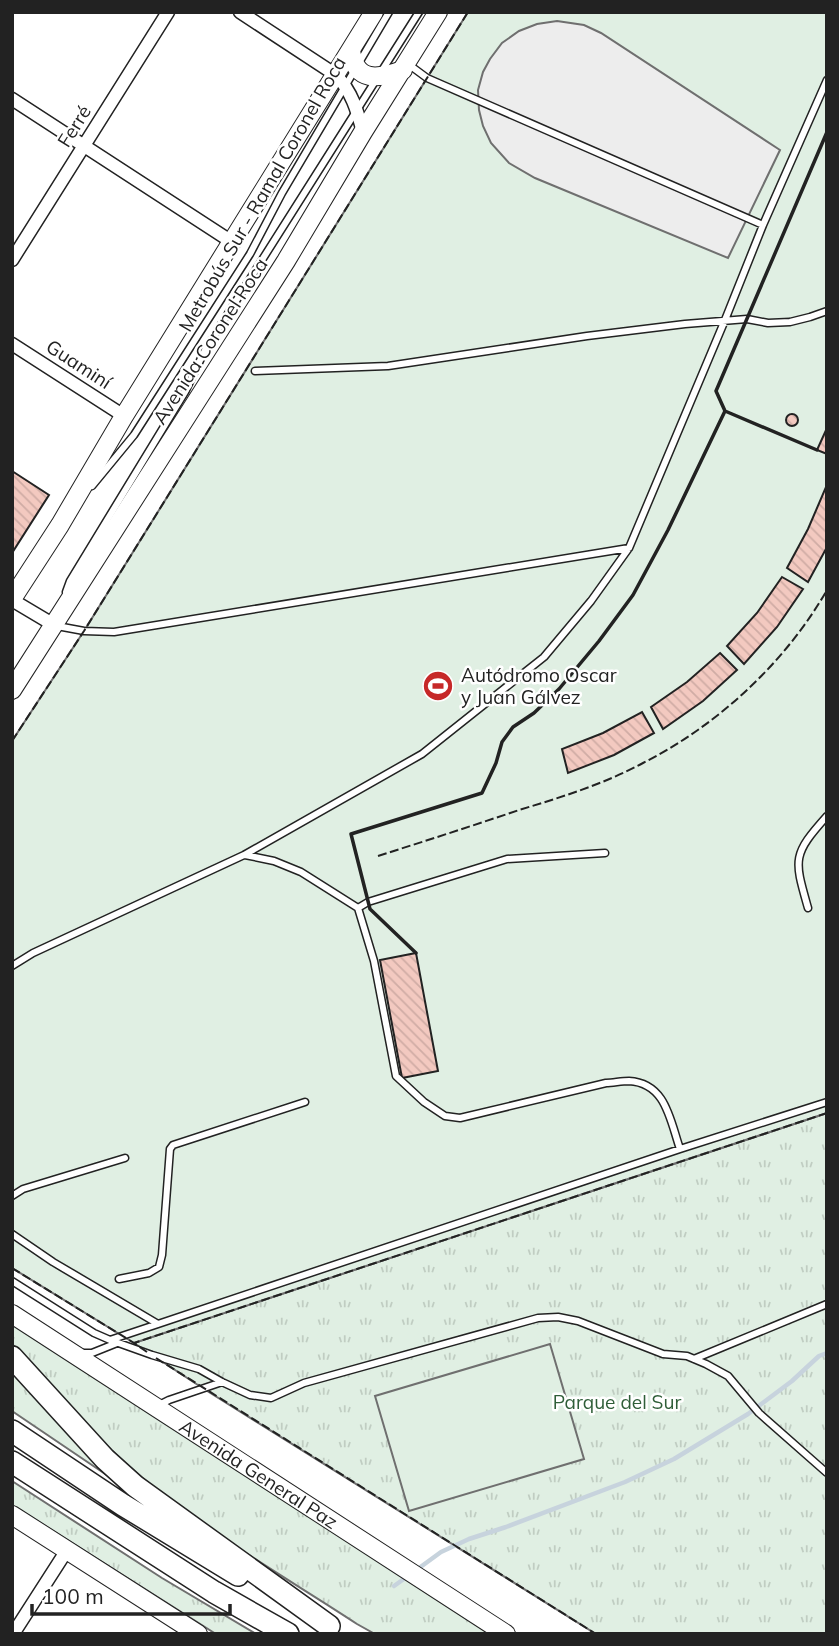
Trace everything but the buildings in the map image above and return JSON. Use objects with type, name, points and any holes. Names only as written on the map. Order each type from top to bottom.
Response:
[{"type":"highway","points":[[12,1357],[105,1459],[135,1486],[335,1630]]},
{"type":"highway","points":[[12,1431],[209,1558],[335,1630]]},
{"type":"highway","points":[[12,1462],[214,1592],[288,1634]]},
{"type":"main road","name":"Avenida Coronel Roca","points":[[12,599],[232,242],[354,59],[374,12]]},
{"type":"main road","name":"Avenida Coronel Roca","points":[[12,690],[286,261],[438,12]]},
{"type":"main road","points":[[354,59],[359,72],[365,75],[380,76],[405,66]]},
{"type":"main road","name":"Avenida General Paz","points":[[12,1314],[506,1634]]},
{"type":"main road","points":[[12,1515],[198,1634]]},
{"type":"street","name":"Ferré","points":[[12,260],[168,12]]},
{"type":"street","points":[[240,12],[341,80],[358,110],[363,132]]},
{"type":"street","points":[[12,99],[232,242]]},
{"type":"street","name":"Guaminí","points":[[12,344],[124,416]]},
{"type":"street","points":[[12,599],[54,625]]},
{"type":"street","points":[[13,1634],[67,1550]]},
{"type":"lane","name":"Metrobús Sur - Ramal Coronel Roca","points":[[354,59],[389,12]]},
{"type":"lane","name":"Metrobús Sur - Ramal Coronel Roca","points":[[54,625],[70,581],[185,392],[205,351],[419,12]]},
{"type":"lane","points":[[405,66],[763,225]]},
{"type":"lane","name":"Metrobús Sur - Ramal Coronel Roca","points":[[60,525],[134,435],[257,242],[341,80]]},
{"type":"lane","points":[[12,966],[33,953],[244,855],[422,754],[544,657],[591,601],[629,548],[826,81]]},
{"type":"lane","points":[[255,371],[388,366],[587,336],[725,320],[790,322],[827,311]]},
{"type":"lane","points":[[54,625],[84,631],[114,632],[629,548]]},
{"type":"lane","points":[[808,908],[798,869],[799,855],[804,843],[827,816]]},
{"type":"lane","points":[[358,908],[368,902],[507,859],[605,853]]},
{"type":"lane","points":[[244,855],[274,861],[301,872],[358,908],[374,961],[396,1076],[424,1102],[445,1116],[460,1118],[606,1083],[629,1081],[648,1085],[659,1095],[680,1149]]},
{"type":"lane","points":[[119,1279],[149,1273],[159,1267],[170,1149],[173,1145],[305,1101]]},
{"type":"lane","points":[[110,1340],[827,1102]]},
{"type":"lane","points":[[12,1196],[23,1189],[125,1158]]},
{"type":"lane","points":[[12,1234],[53,1262],[158,1324]]},
{"type":"lane","points":[[12,1282],[94,1334],[199,1369],[250,1395],[271,1398],[304,1383],[538,1318],[558,1317],[578,1321],[663,1354],[687,1356],[728,1376],[759,1413],[827,1473]]},
{"type":"lane","points":[[694,1359],[827,1304]]},
{"type":"lane","points":[[73,1353],[92,1353],[117,1343]]},
{"type":"lane","points":[[155,1407],[222,1382]]},
{"type":"green space","name":"Autódromo Oscar y Juan Gálvez","points":[[468,12],[827,12],[827,1113],[134,1343],[12,1268],[12,741],[84,631]]},
{"type":"green space","name":"Parque del Sur","points":[[827,1113],[827,1634],[596,1634],[134,1343]]},
{"type":"green space","points":[[12,1322],[501,1634],[375,1634],[255,1559],[156,1489],[99,1438],[12,1344]]},
{"type":"green space","points":[[550,1344],[584,1459],[409,1511],[375,1396]]},
{"type":"green space","points":[[12,1363],[117,1482],[12,1411]]},
{"type":"green space","points":[[12,1481],[162,1578],[256,1634],[216,1634],[12,1505]]},
{"type":"shaded area","points":[[557,21],[584,25],[601,33],[780,150],[728,258],[535,178],[509,163],[491,143],[479,110],[478,90],[490,59],[502,43],[519,31],[537,24]]},
{"type":"waterway","points":[[415,1571],[441,1552],[469,1539],[625,1482],[674,1459],[748,1414],[792,1381],[819,1356],[827,1353]]},
{"type":"waterway","points":[[394,1586],[408,1576]]},
{"type":"fence","points":[[12,741],[84,631],[468,12]]},
{"type":"fence","points":[[378,856],[582,790],[628,771],[671,748],[723,711],[770,667],[810,617],[827,590]]},
{"type":"fence","points":[[147,1352],[134,1343],[827,1113]]},
{"type":"fence","points":[[12,1268],[136,1343]]},
{"type":"fence","points":[[156,1358],[596,1634]]},
{"type":"wall","points":[[817,450],[725,411],[716,391],[827,132]]},
{"type":"wall","points":[[416,953],[370,909],[351,834],[482,793],[502,742],[513,727],[534,713],[559,689],[633,595],[668,530],[725,411]]},
{"type":"place","name":"Autódromo Oscar y Juan Gálvez","points":[[438,686]]}]
